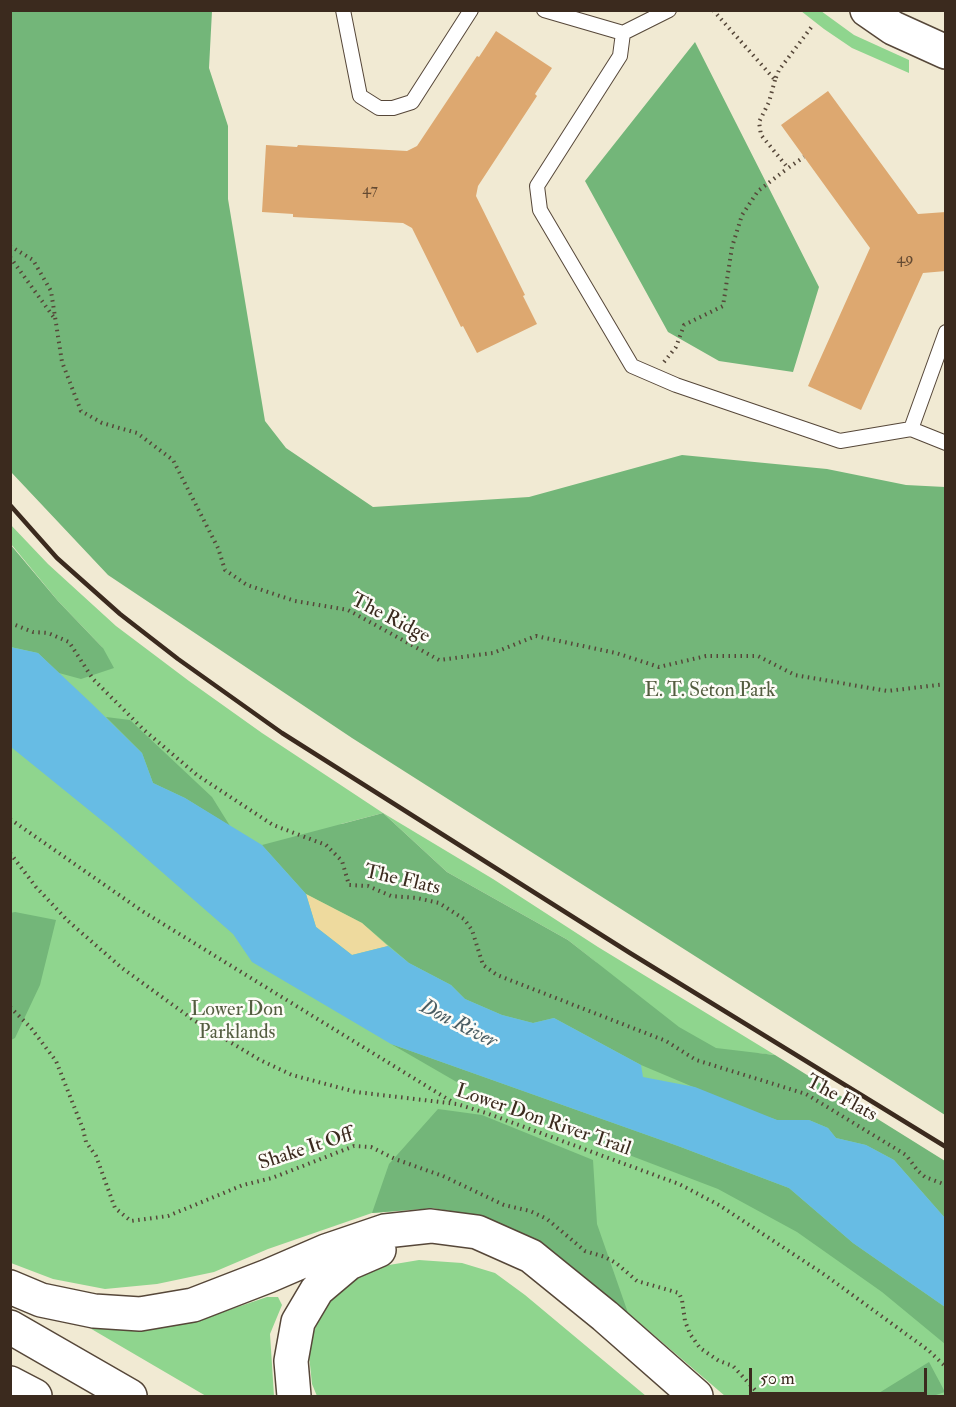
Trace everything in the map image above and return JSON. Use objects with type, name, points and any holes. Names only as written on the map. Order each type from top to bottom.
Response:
[{"type":"main road","points":[[886,19],[945,52]]},
{"type":"main road","points":[[10,1287],[41,1300],[94,1311],[140,1314],[194,1305],[326,1251],[385,1231],[431,1226],[477,1232],[531,1256],[605,1316],[696,1396]]},
{"type":"main road","points":[[294,1396],[291,1361],[298,1322],[317,1290],[349,1263],[381,1250],[414,1244],[453,1246],[489,1257],[523,1275],[671,1396]]},
{"type":"main road","points":[[10,1327],[130,1396]]},
{"type":"main road","points":[[10,1383],[35,1396]]},
{"type":"lane","points":[[343,10],[360,96],[379,108],[393,108],[411,102],[471,10]]},
{"type":"lane","points":[[544,10],[623,33],[669,10]]},
{"type":"lane","points":[[623,33],[620,56],[537,186],[540,210],[632,366],[676,385],[840,441],[911,429],[945,443]]},
{"type":"lane","points":[[911,429],[945,332]]},
{"type":"path","points":[[713,10],[775,80]]},
{"type":"path","points":[[788,168],[761,135],[759,122],[769,102],[779,70],[813,25]]},
{"type":"path","points":[[653,375],[676,346],[684,325],[723,306],[732,247],[742,215],[758,191],[804,157]]},
{"type":"path","name":"The Ridge","points":[[10,246],[33,260],[51,291],[62,362],[81,411],[102,423],[137,433],[173,460],[218,548],[225,570],[247,585],[295,602],[348,610],[439,660],[493,653],[536,636],[616,653],[659,667],[706,656],[758,656],[795,675],[887,692],[945,684]]},
{"type":"path","points":[[10,257],[56,320]]},
{"type":"path","name":"The Flats","points":[[10,622],[33,632],[48,633],[69,642],[93,679],[144,730],[197,775],[273,825],[326,845],[342,861],[349,885],[368,886],[391,896],[417,898],[438,903],[464,919],[472,930],[483,965],[497,975],[666,1041],[696,1060],[806,1094],[906,1155],[925,1177],[945,1185]]},
{"type":"path","points":[[10,819],[141,911],[457,1104]]},
{"type":"path","name":"Lower Don River Trail","points":[[10,853],[36,887],[68,921],[122,969],[195,1021],[260,1060],[292,1075],[356,1092],[457,1104],[679,1184],[719,1205],[825,1275],[928,1350],[945,1367]]},
{"type":"path","name":"Shake It Off","points":[[10,1008],[32,1028],[56,1061],[86,1142],[96,1156],[115,1208],[131,1221],[168,1216],[243,1185],[272,1178],[354,1146],[371,1147],[395,1159],[444,1176],[504,1205],[530,1211],[547,1220],[585,1251],[616,1263],[637,1281],[679,1293],[685,1321],[690,1334],[700,1348],[719,1361],[733,1366],[758,1396]]},
{"type":"green space","name":"E. T. Seton Park","points":[[11,11],[212,11],[209,68],[228,126],[228,199],[265,421],[286,448],[373,507],[529,497],[682,455],[827,469],[906,485],[945,487],[945,1115],[352,738],[108,575],[11,472]]},
{"type":"green space","points":[[801,11],[821,11],[854,35],[909,60],[909,73],[852,48]]},
{"type":"green space","points":[[695,42],[819,287],[793,372],[719,361],[668,332],[585,181]]},
{"type":"green space","name":"Lower Don Parklands","points":[[10,524],[48,564],[116,626],[262,733],[383,813],[775,1055],[755,1053],[945,1171],[945,1396],[725,1396],[628,1313],[543,1245],[485,1217],[433,1208],[372,1213],[268,1249],[214,1272],[157,1284],[105,1289],[53,1279],[11,1263],[11,576],[103,648],[58,601],[11,544]],"holes":[[[383,813],[447,872],[568,940],[597,963],[341,824]]]},
{"type":"green space","points":[[10,544],[58,601],[103,648],[114,668],[81,679],[59,673],[38,653],[11,647]]},
{"type":"green space","points":[[106,717],[130,720],[212,797],[230,826],[185,798],[153,783],[142,753]]},
{"type":"green space","points":[[383,813],[447,872],[568,940],[679,1027],[716,1048],[775,1055],[945,1161],[945,1218],[894,1160],[866,1145],[836,1138],[828,1128],[809,1120],[777,1120],[748,1110],[641,1065],[554,1018],[533,1023],[502,1015],[465,999],[451,985],[409,963],[362,923],[306,894],[262,845]]},
{"type":"green space","points":[[10,913],[56,920],[40,985],[15,1038],[11,1040]]},
{"type":"green space","points":[[391,1044],[789,1188],[853,1243],[945,1307],[945,1344],[882,1292],[797,1232],[718,1189],[493,1103]]},
{"type":"green space","points":[[438,1109],[482,1115],[593,1160],[597,1224],[628,1313],[543,1245],[485,1217],[433,1208],[372,1213],[389,1164]]},
{"type":"green space","points":[[419,1260],[462,1263],[495,1273],[525,1295],[646,1396],[317,1396],[312,1384],[309,1355],[314,1331],[323,1310],[336,1293],[354,1279],[383,1266]]},
{"type":"green space","points":[[267,1297],[278,1297],[282,1305],[270,1334],[274,1396],[206,1396],[88,1327],[159,1328],[202,1319]]},
{"type":"green space","points":[[929,1362],[945,1392],[933,1396],[874,1396]]},
{"type":"sand","points":[[306,894],[362,923],[388,946],[352,955],[316,927]]},
{"type":"water","name":"Don River","points":[[10,647],[38,653],[90,702],[142,753],[153,783],[185,798],[262,845],[306,894],[316,927],[352,955],[388,946],[409,963],[451,985],[465,999],[502,1015],[533,1023],[554,1018],[641,1065],[643,1077],[695,1087],[777,1120],[809,1120],[828,1128],[836,1138],[866,1145],[894,1160],[945,1218],[945,1307],[853,1243],[789,1188],[391,1044],[252,962],[233,934],[116,832],[11,747]]},
{"type":"building","points":[[496,31],[552,68],[535,94],[537,96],[478,186],[476,196],[537,324],[477,353],[463,326],[461,327],[412,228],[403,223],[293,217],[293,214],[262,212],[266,145],[407,151],[417,146]]},
{"type":"building","points":[[828,91],[918,214],[946,212],[946,271],[923,273],[861,410],[808,386],[870,248],[781,125]]},
{"type":"railway","points":[[10,505],[57,558],[120,614],[178,659],[282,733],[630,953],[946,1147]]}]
